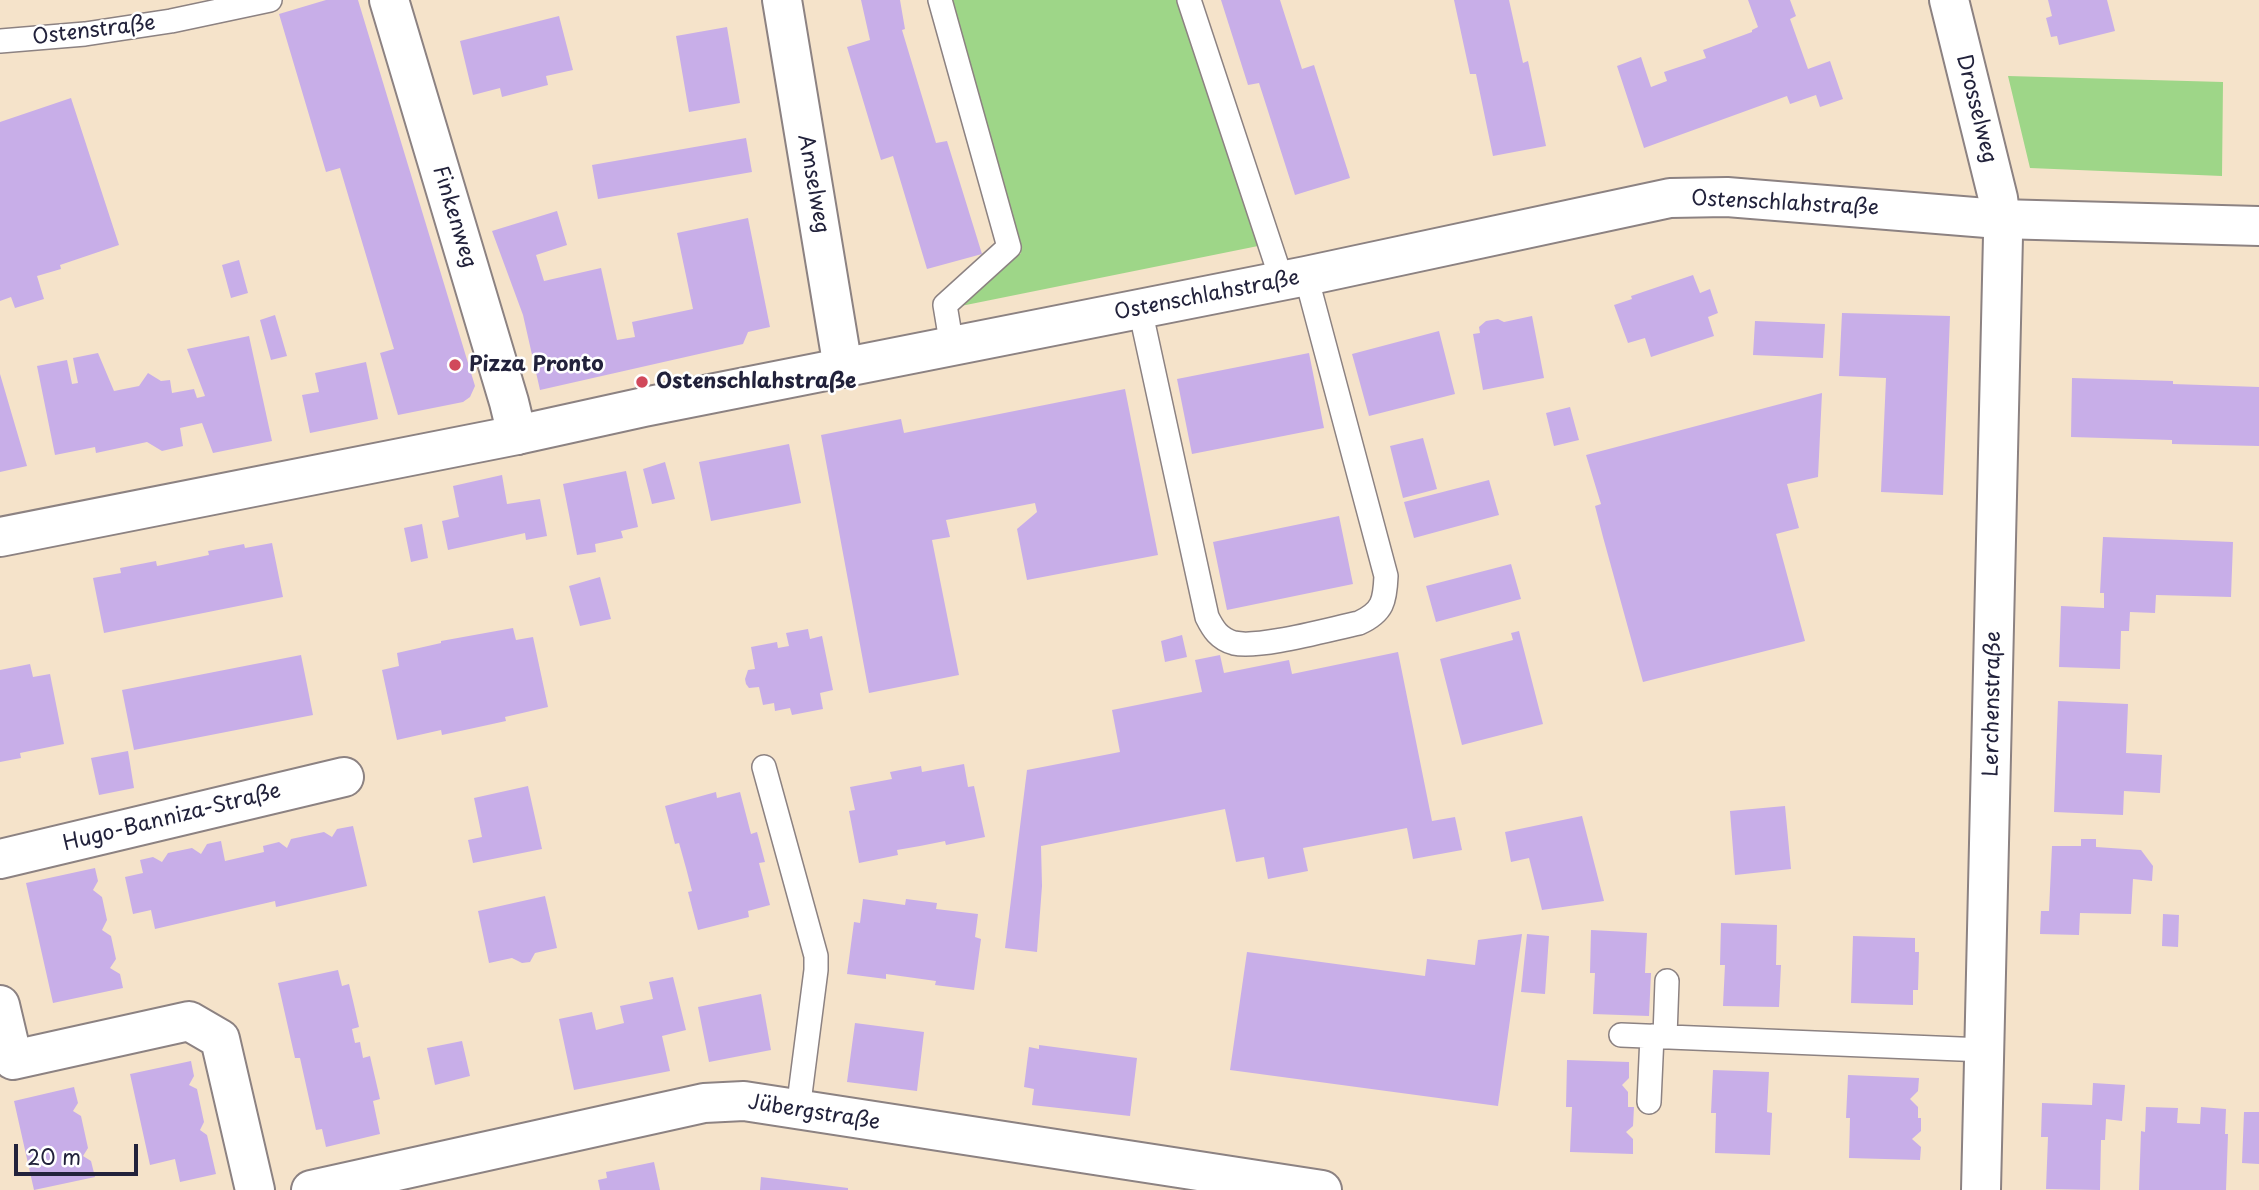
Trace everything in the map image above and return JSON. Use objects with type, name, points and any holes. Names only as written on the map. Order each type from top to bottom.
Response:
[{"type":"street","name":"Finkenweg","points":[[388,0],[517,435]]},
{"type":"street","name":"Amselweg","points":[[782,0],[843,368]]},
{"type":"street","name":"Drosselweg","points":[[1949,0],[1998,198],[2000,219]]},
{"type":"street","name":"Ostenschlahstraße","points":[[0,537],[1294,279],[1670,198],[1727,197],[2000,219],[2259,226]]},
{"type":"street","name":"Lerchenstraße","points":[[1981,1190],[2003,259],[2000,219]]},
{"type":"street","name":"Hugo-Banniza-Straße","points":[[0,859],[344,777]]},
{"type":"street","points":[[0,1005],[6,1064],[189,1021],[220,1039],[255,1190]]},
{"type":"street","name":"Jübergstraße","points":[[311,1190],[704,1103],[744,1101],[1322,1190]]},
{"type":"lane","name":"Ostenstraße","points":[[0,41],[85,34],[171,21],[270,0]]},
{"type":"lane","points":[[940,0],[1009,247],[945,305],[952,346]]},
{"type":"lane","points":[[1140,309],[1207,617],[1215,633],[1231,642],[1251,645],[1359,623],[1373,617],[1385,597],[1386,576],[1294,279],[1189,0]]},
{"type":"lane","points":[[764,767],[816,956],[798,1110]]},
{"type":"lane","points":[[1649,1102],[1667,981]]},
{"type":"lane","points":[[1621,1035],[1984,1049]]},
{"type":"green space","points":[[950,0],[1180,0],[1227,152],[1263,245],[956,307],[1021,253],[1003,180]]},
{"type":"green space","points":[[2008,76],[2223,82],[2222,176],[2030,168]]},
{"type":"building","points":[[326,0],[358,0],[475,386],[470,397],[463,402],[398,415],[380,353],[394,349],[340,168],[326,172],[279,14]]},
{"type":"building","points":[[861,0],[900,0],[905,29],[902,30],[936,143],[947,141],[982,254],[927,269],[893,156],[881,160],[847,47],[870,40]]},
{"type":"building","points":[[1221,0],[1280,0],[1302,69],[1314,65],[1350,178],[1295,195],[1259,83],[1248,85]]},
{"type":"building","points":[[1454,0],[1509,0],[1523,63],[1528,61],[1546,146],[1493,156],[1476,74],[1470,74]]},
{"type":"building","points":[[1748,0],[1790,0],[1796,16],[1790,19],[1808,69],[1830,61],[1843,99],[1820,107],[1816,95],[1790,104],[1787,96],[1644,148],[1617,66],[1641,57],[1651,87],[1667,81],[1664,72],[1706,58],[1703,50],[1752,32],[1758,27]]},
{"type":"building","points":[[2048,0],[2107,0],[2115,31],[2059,45],[2057,36],[2051,37],[2046,18],[2052,16]]},
{"type":"building","points":[[559,16],[573,70],[546,76],[548,85],[502,97],[500,88],[473,95],[460,41]]},
{"type":"building","points":[[727,27],[740,103],[689,112],[676,36]]},
{"type":"building","points":[[71,98],[119,245],[60,265],[61,269],[37,276],[44,299],[15,308],[11,297],[0,301],[0,122]]},
{"type":"building","points":[[746,138],[752,172],[598,199],[592,165]]},
{"type":"building","points":[[557,211],[567,245],[536,255],[544,281],[601,268],[617,340],[635,337],[632,322],[693,309],[677,233],[748,218],[770,327],[748,332],[743,344],[540,390],[523,315],[492,231]]},
{"type":"building","points":[[239,260],[248,293],[231,298],[222,265]]},
{"type":"building","points":[[1693,275],[1700,293],[1710,289],[1718,313],[1708,317],[1714,336],[1651,357],[1645,338],[1628,343],[1614,305],[1632,299],[1631,296]]},
{"type":"building","points":[[1842,313],[1950,316],[1943,495],[1881,492],[1886,378],[1839,376]]},
{"type":"building","points":[[275,315],[287,356],[271,360],[260,320]]},
{"type":"building","points":[[1532,316],[1544,378],[1483,390],[1473,334],[1480,333],[1479,327],[1486,321],[1498,319],[1504,322]]},
{"type":"building","points":[[1755,321],[1825,324],[1823,358],[1753,355]]},
{"type":"building","points":[[1439,331],[1455,394],[1369,416],[1352,354]]},
{"type":"building","points":[[249,336],[272,441],[213,453],[202,423],[180,428],[183,446],[162,451],[147,442],[96,453],[95,447],[55,455],[37,366],[67,360],[72,384],[78,383],[73,358],[98,353],[114,391],[139,386],[148,373],[161,381],[170,380],[172,393],[194,389],[197,398],[205,396],[187,349]]},
{"type":"building","points":[[1309,353],[1324,428],[1192,454],[1177,379]]},
{"type":"building","points":[[366,362],[378,419],[310,433],[302,395],[319,392],[315,373]]},
{"type":"building","points":[[0,374],[27,466],[0,472]]},
{"type":"building","points":[[2072,378],[2259,387],[2259,446],[2172,444],[2172,440],[2071,437]]},
{"type":"building","points":[[1125,389],[1158,555],[1027,580],[1017,529],[1037,512],[1035,503],[946,520],[950,537],[932,540],[959,675],[869,693],[821,435],[901,419],[904,433]]},
{"type":"building","points":[[1822,393],[1818,477],[1787,484],[1799,528],[1776,534],[1805,641],[1643,682],[1595,506],[1601,504],[1586,455]]},
{"type":"building","points":[[1570,407],[1579,440],[1554,446],[1546,413]]},
{"type":"building","points":[[1423,438],[1437,489],[1403,498],[1390,446]]},
{"type":"building","points":[[789,444],[801,503],[711,521],[699,462]]},
{"type":"building","points":[[665,462],[675,499],[652,504],[643,469]]},
{"type":"building","points":[[626,471],[638,527],[621,531],[623,538],[595,544],[596,552],[577,555],[563,484]]},
{"type":"building","points":[[502,475],[507,504],[540,499],[547,536],[526,540],[525,533],[448,550],[442,521],[459,517],[453,486]]},
{"type":"building","points":[[1489,480],[1499,515],[1414,538],[1404,502]]},
{"type":"building","points":[[1339,516],[1353,584],[1227,610],[1213,542]]},
{"type":"building","points":[[422,524],[428,558],[411,562],[404,528]]},
{"type":"building","points":[[2103,537],[2233,542],[2231,597],[2156,595],[2155,613],[2130,612],[2129,631],[2121,631],[2120,669],[2059,667],[2061,606],[2104,608],[2104,593],[2100,593]]},
{"type":"building","points":[[272,543],[283,597],[104,633],[93,578],[121,573],[120,568],[156,561],[157,566],[209,555],[208,551],[244,544],[245,548]]},
{"type":"building","points":[[1511,564],[1521,599],[1436,622],[1426,586]]},
{"type":"building","points":[[600,577],[611,619],[580,626],[569,586]]},
{"type":"building","points":[[513,628],[516,640],[533,637],[548,707],[505,717],[506,721],[442,735],[441,730],[397,740],[382,670],[399,666],[397,653],[441,641]]},
{"type":"building","points":[[808,629],[810,639],[822,636],[833,690],[820,693],[823,709],[792,715],[790,708],[775,711],[774,703],[763,705],[759,687],[749,688],[746,684],[748,670],[755,669],[751,647],[777,642],[778,648],[789,646],[786,633]]},
{"type":"building","points":[[1519,631],[1543,724],[1462,745],[1440,659],[1513,640],[1511,633]]},
{"type":"building","points":[[1182,635],[1187,657],[1165,662],[1161,641]]},
{"type":"building","points":[[1398,652],[1432,821],[1455,817],[1462,850],[1413,859],[1407,828],[1303,848],[1308,871],[1268,879],[1264,857],[1236,862],[1225,809],[1041,846],[1042,886],[1037,952],[1005,948],[1027,770],[1120,752],[1112,710],[1202,692],[1195,660],[1220,655],[1224,673],[1289,660],[1292,674]]},
{"type":"building","points":[[301,655],[313,715],[134,750],[122,690]]},
{"type":"building","points":[[30,664],[33,677],[50,674],[64,744],[20,753],[21,758],[0,762],[0,670]]},
{"type":"building","points":[[2058,701],[2128,704],[2126,753],[2162,755],[2160,793],[2124,791],[2123,815],[2054,812]]},
{"type":"building","points":[[128,751],[134,788],[99,795],[91,758]]},
{"type":"building","points":[[964,764],[968,787],[974,786],[985,837],[946,845],[945,841],[897,850],[898,855],[859,863],[849,811],[855,810],[850,787],[892,779],[890,772],[921,766],[922,772]]},
{"type":"building","points":[[528,786],[542,849],[473,863],[468,840],[482,837],[474,798]]},
{"type":"building","points":[[716,792],[717,798],[740,792],[751,834],[757,832],[765,862],[759,863],[770,905],[748,911],[749,917],[698,930],[688,892],[692,891],[686,868],[679,843],[675,844],[665,806]]},
{"type":"building","points":[[1785,806],[1791,869],[1735,875],[1730,811]]},
{"type":"building","points":[[1582,816],[1604,901],[1542,910],[1529,858],[1511,862],[1505,832]]},
{"type":"building","points":[[353,826],[367,886],[276,907],[275,901],[155,929],[151,910],[133,914],[125,877],[143,873],[140,860],[153,857],[162,862],[168,853],[192,848],[201,854],[207,844],[221,841],[225,861],[264,852],[263,846],[279,842],[287,848],[291,839],[324,832],[332,837],[337,829]]},
{"type":"building","points":[[2081,839],[2096,839],[2096,847],[2141,850],[2153,866],[2152,881],[2133,879],[2131,914],[2080,913],[2079,935],[2040,934],[2041,911],[2049,911],[2052,846],[2081,846]]},
{"type":"building","points":[[95,868],[98,881],[93,890],[102,897],[107,920],[102,930],[111,936],[116,959],[110,968],[120,974],[123,988],[53,1003],[26,883]]},
{"type":"building","points":[[545,896],[557,948],[535,953],[530,962],[522,963],[512,958],[489,963],[478,911]]},
{"type":"building","points":[[863,899],[905,905],[906,899],[937,903],[936,909],[978,914],[975,937],[981,939],[974,990],[886,974],[886,979],[847,974],[854,922],[860,923]]},
{"type":"building","points":[[2163,914],[2179,915],[2178,947],[2162,946]]},
{"type":"building","points":[[1721,923],[1777,925],[1776,965],[1781,965],[1779,1007],[1723,1006],[1725,965],[1720,965]]},
{"type":"building","points":[[1591,930],[1647,933],[1645,973],[1651,973],[1649,1016],[1593,1014],[1595,973],[1590,973]]},
{"type":"building","points":[[1522,934],[1498,1106],[1230,1070],[1247,952],[1425,976],[1427,959],[1475,965],[1478,940]]},
{"type":"building","points":[[1527,934],[1549,936],[1545,994],[1521,992]]},
{"type":"building","points":[[1853,936],[1915,938],[1915,952],[1919,952],[1918,990],[1913,990],[1913,1005],[1851,1003]]},
{"type":"building","points":[[338,970],[342,986],[349,984],[354,1005],[359,1027],[352,1029],[355,1043],[360,1042],[363,1058],[370,1056],[380,1099],[373,1101],[380,1134],[326,1147],[322,1129],[316,1130],[300,1058],[295,1058],[278,983]]},
{"type":"building","points":[[673,977],[686,1030],[662,1036],[670,1071],[574,1090],[559,1019],[592,1012],[596,1030],[624,1023],[620,1006],[653,999],[649,982]]},
{"type":"building","points":[[761,994],[771,1050],[709,1062],[698,1007]]},
{"type":"building","points":[[855,1023],[924,1032],[917,1091],[847,1082]]},
{"type":"building","points":[[462,1041],[470,1076],[435,1085],[427,1048]]},
{"type":"building","points":[[1039,1045],[1137,1058],[1130,1116],[1032,1105],[1034,1089],[1024,1087],[1029,1047],[1039,1049]]},
{"type":"building","points":[[1567,1060],[1629,1062],[1629,1078],[1622,1085],[1628,1092],[1628,1107],[1634,1107],[1633,1126],[1626,1132],[1633,1139],[1633,1154],[1570,1152],[1572,1107],[1566,1107]]},
{"type":"building","points":[[191,1061],[194,1076],[189,1085],[197,1089],[204,1122],[200,1130],[207,1135],[216,1174],[180,1182],[175,1159],[150,1165],[130,1074]]},
{"type":"building","points":[[1713,1070],[1769,1072],[1767,1112],[1772,1113],[1770,1155],[1715,1153],[1716,1113],[1711,1113]]},
{"type":"building","points":[[1848,1075],[1919,1078],[1918,1091],[1910,1099],[1918,1107],[1918,1118],[1921,1118],[1921,1131],[1912,1139],[1921,1147],[1920,1160],[1849,1158],[1850,1118],[1846,1118]]},
{"type":"building","points":[[2093,1083],[2125,1085],[2122,1121],[2106,1119],[2105,1140],[2101,1140],[2100,1190],[2046,1189],[2048,1137],[2041,1137],[2042,1103],[2092,1105]]},
{"type":"building","points":[[74,1087],[78,1103],[73,1111],[81,1116],[88,1148],[83,1156],[91,1161],[95,1177],[34,1190],[14,1101]]},
{"type":"building","points":[[2146,1107],[2178,1108],[2177,1123],[2200,1124],[2201,1107],[2226,1109],[2226,1190],[2139,1190],[2141,1131],[2145,1132]]},
{"type":"building","points":[[2244,1112],[2259,1112],[2259,1164],[2242,1163]]},
{"type":"building","points":[[654,1162],[660,1190],[600,1190],[598,1180],[607,1178],[606,1172]]},
{"type":"building","points":[[761,1177],[848,1188],[848,1190],[760,1190]]},
{"type":"place","name":"Pizza Pronto","points":[[455,365]]},
{"type":"place","name":"Ostenschlahstraße","points":[[642,382]]}]
